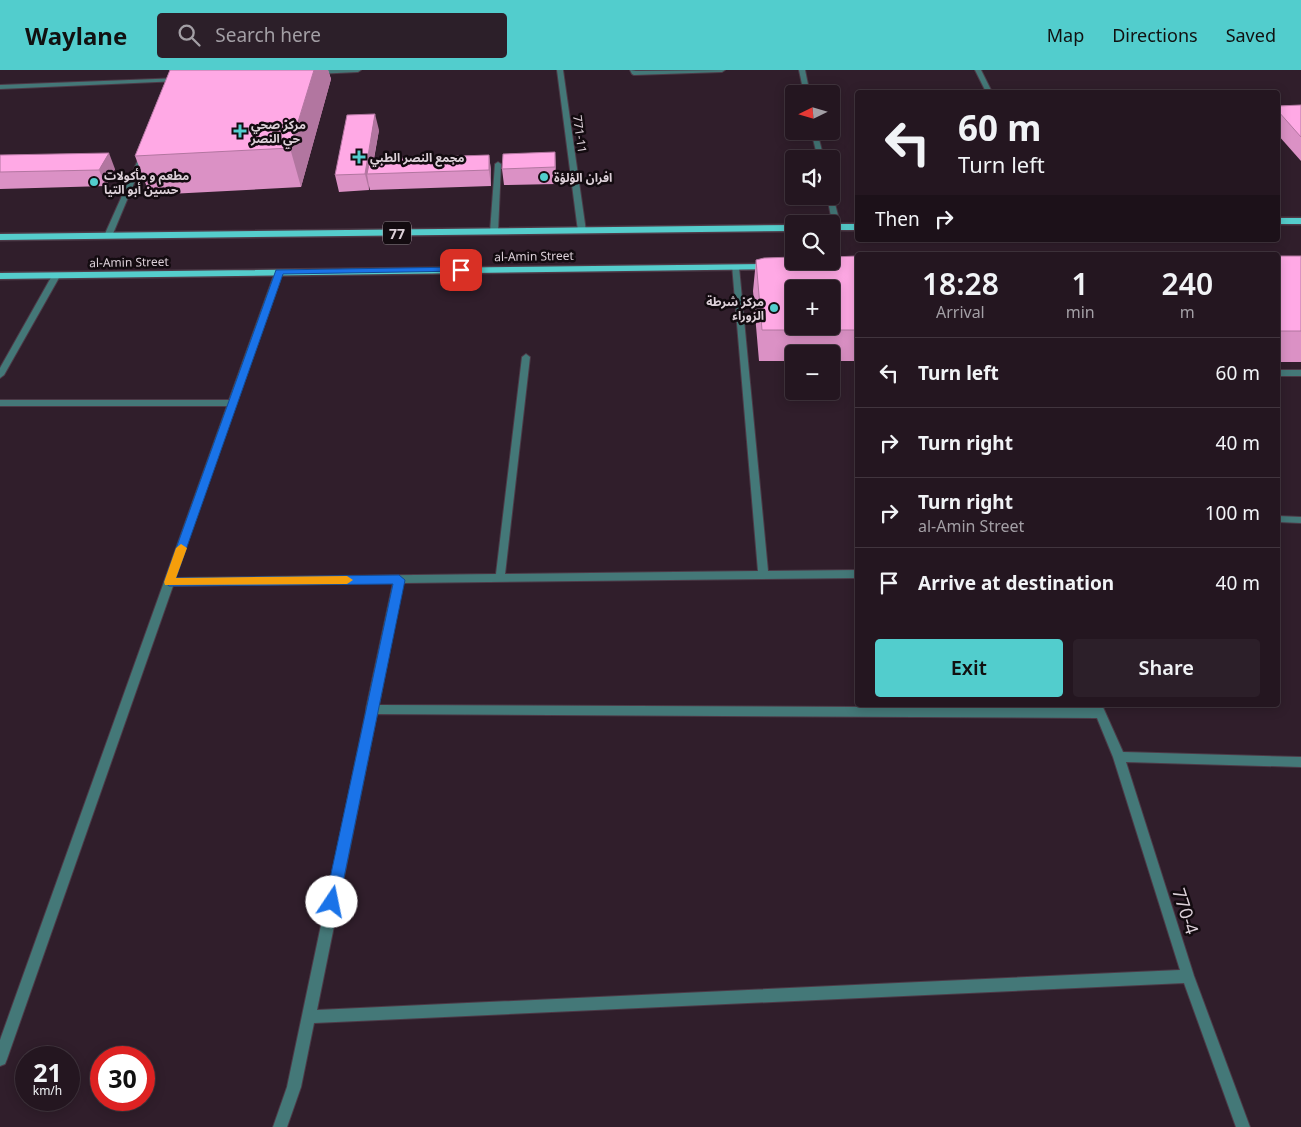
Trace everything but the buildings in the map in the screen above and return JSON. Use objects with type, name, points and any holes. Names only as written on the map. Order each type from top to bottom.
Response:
[{"type":"main road","points":[[1280,221],[1301,221]]},
{"type":"main road","points":[[840,227],[855,227]]},
{"type":"main road","name":"al-Amin Street","points":[[0,237],[785,228]]},
{"type":"main road","name":"al-Amin Street","points":[[0,276],[782,267]]},
{"type":"street","points":[[170,88],[177,70]]},
{"type":"street","points":[[310,72],[358,70]]},
{"type":"street","name":"771-11","points":[[560,70],[582,231]]},
{"type":"street","points":[[634,70],[634,73],[722,70]]},
{"type":"street","points":[[802,70],[805,85]]},
{"type":"street","points":[[978,70],[988,90]]},
{"type":"street","points":[[0,87],[184,79]]},
{"type":"street","points":[[108,236],[148,140]]},
{"type":"street","points":[[494,232],[498,164]]},
{"type":"street","points":[[735,267],[763,575]]},
{"type":"street","points":[[0,1059],[279,272]]},
{"type":"street","points":[[0,375],[56,276]]},
{"type":"street","points":[[500,578],[526,358]]},
{"type":"street","points":[[1280,373],[1301,373]]},
{"type":"street","points":[[0,403],[233,403]]},
{"type":"street","points":[[1280,519],[1301,520]]},
{"type":"street","points":[[169,582],[855,574]]},
{"type":"street","points":[[280,1127],[294,1087],[399,580]]},
{"type":"street","points":[[371,709],[1099,709]]},
{"type":"street","name":"770-4","points":[[1099,709],[1118,757],[1188,976],[1243,1127]]},
{"type":"street","points":[[1118,757],[1301,762]]},
{"type":"street","points":[[308,1017],[1188,976]]},
{"type":"slow traffic","points":[[181,548],[169,582],[347,580]]},
{"type":"place","name":"مركز صحي حي النصر","points":[[240,131]]},
{"type":"place","name":"مجمع النصر الطبي","points":[[359,157]]},
{"type":"place","name":"افران الؤلؤة","points":[[544,177]]},
{"type":"place","name":"مطعم و مأكولات حسين أبو التيا","points":[[94,182]]},
{"type":"place","name":"مركز شرطة الزوراء","points":[[774,308]]},
{"type":"route","points":[[332,902],[399,580],[169,582],[279,272],[461,270]]}]
